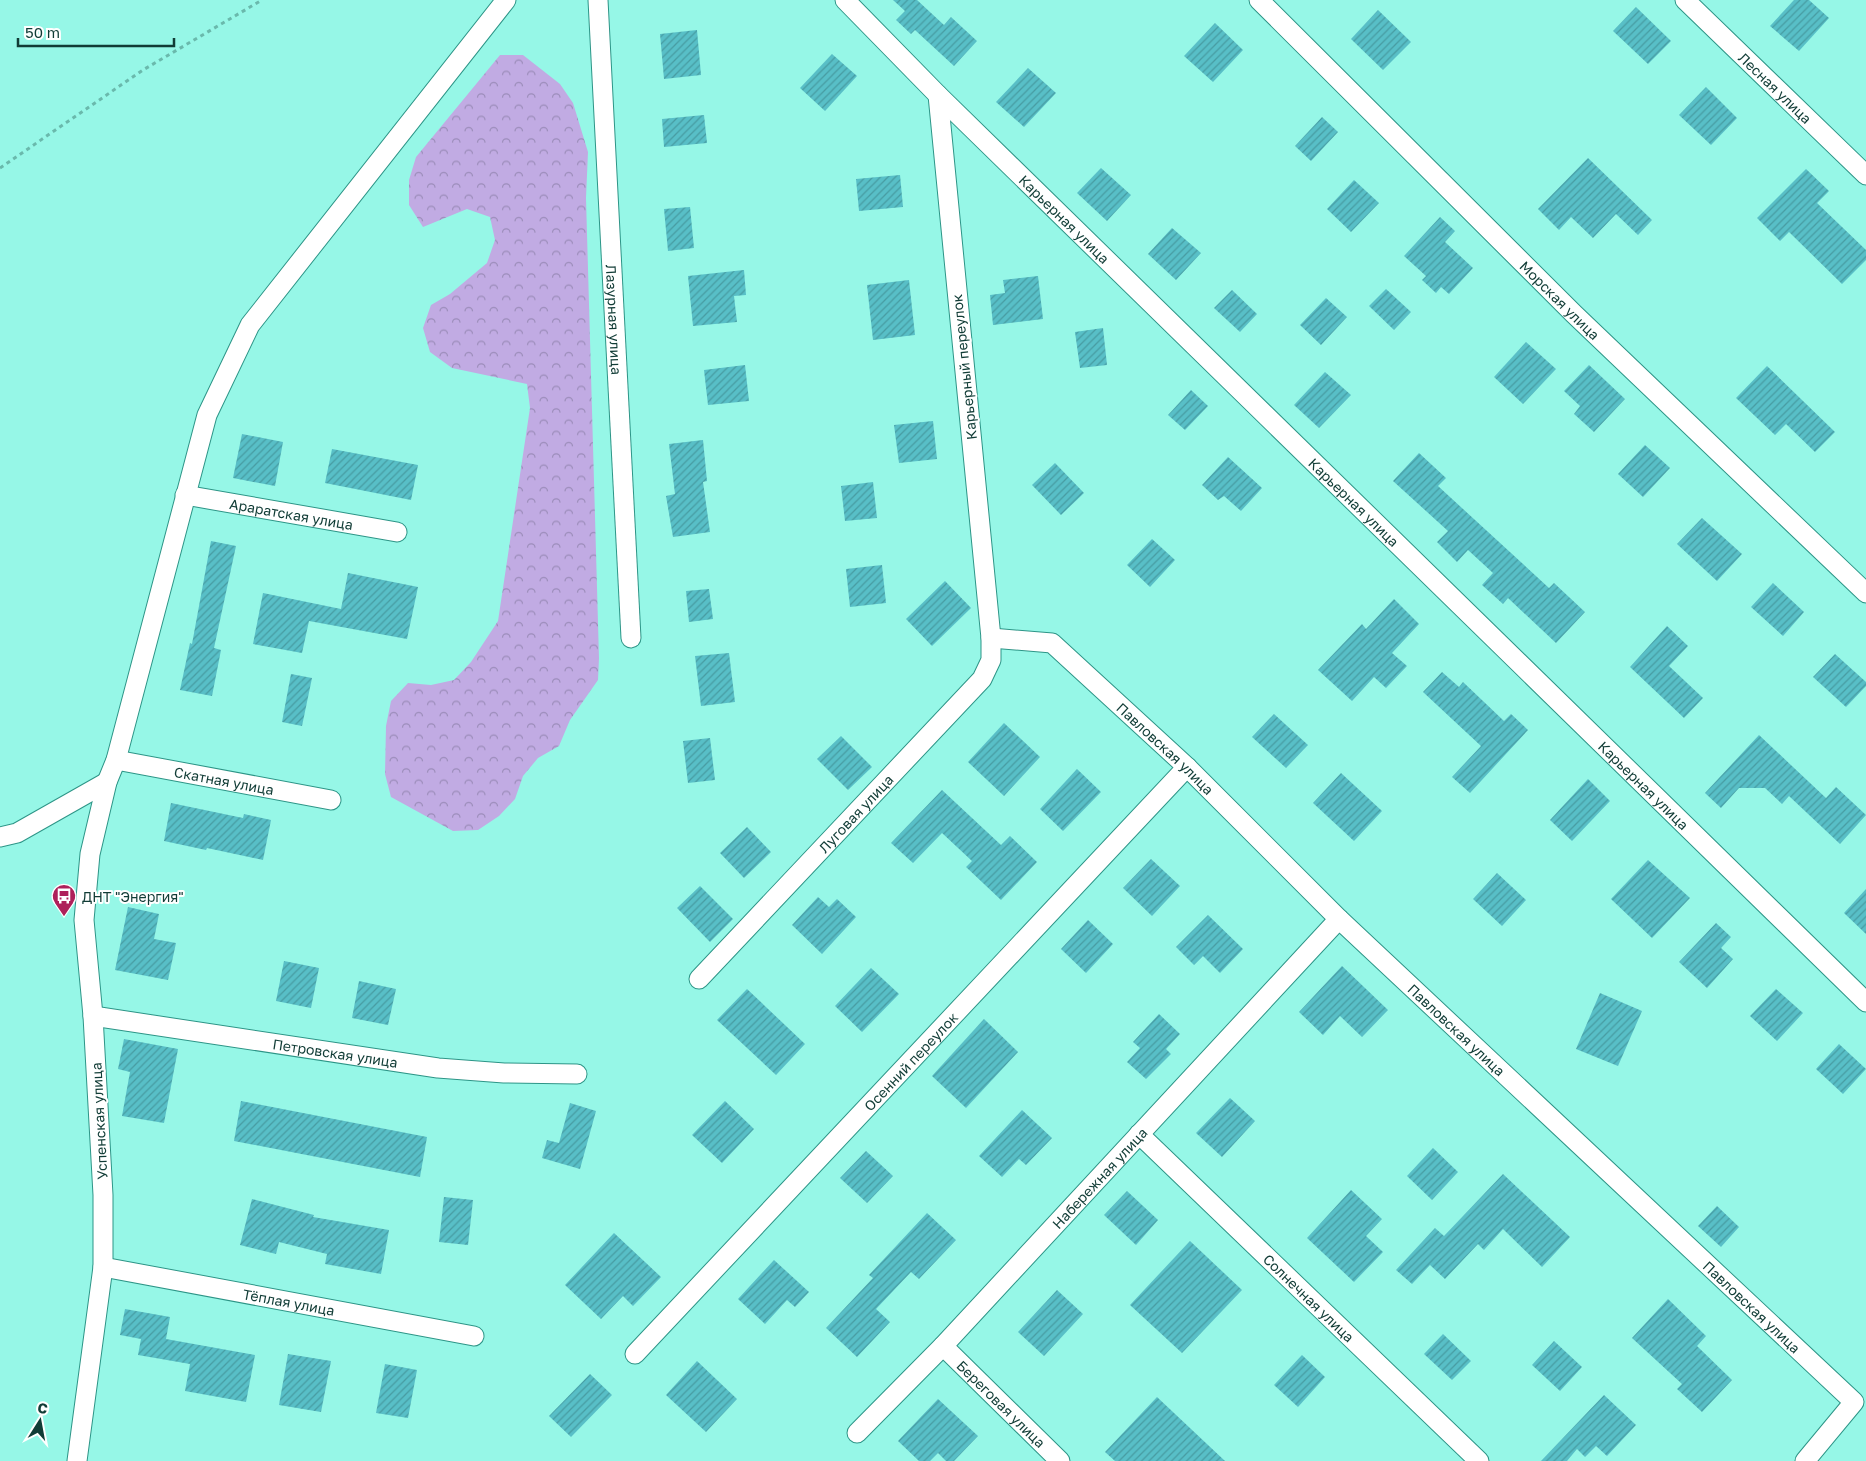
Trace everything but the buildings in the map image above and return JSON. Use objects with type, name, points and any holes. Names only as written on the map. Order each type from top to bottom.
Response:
[{"type":"street","name":"Успенская улица","points":[[78,1461],[104,1267],[103,1195],[94,1016],[84,920],[90,854],[107,782],[116,760],[206,415],[250,325],[506,0]]},
{"type":"street","name":"Лазурная улица","points":[[598,0],[630,638]]},
{"type":"street","name":"Карьерная улица","points":[[845,0],[938,95],[1866,1002]]},
{"type":"street","name":"Морская улица","points":[[1259,0],[1574,314],[1866,593]]},
{"type":"street","name":"Лесная улица","points":[[1685,0],[1866,175]]},
{"type":"street","name":"Карьерный переулок","points":[[938,95],[991,638]]},
{"type":"street","name":"Араратская улица","points":[[185,495],[397,532]]},
{"type":"street","name":"Павловская улица","points":[[991,638],[1052,643],[1187,767],[1339,919],[1854,1402],[1805,1461]]},
{"type":"street","name":"Луговая улица","points":[[699,979],[982,679],[991,660],[991,638]]},
{"type":"street","name":"Скатная улица","points":[[116,760],[331,800]]},
{"type":"street","name":"Осенний переулок","points":[[635,1354],[1187,767]]},
{"type":"street","points":[[0,837],[17,833],[107,782]]},
{"type":"street","name":"Набережная улица","points":[[857,1433],[943,1346],[1339,919]]},
{"type":"street","name":"Петровская улица","points":[[94,1016],[438,1068],[504,1073],[577,1074]]},
{"type":"street","name":"Солнечная улица","points":[[1139,1134],[1479,1461]]},
{"type":"street","name":"Тёплая улица","points":[[104,1267],[474,1336]]},
{"type":"street","name":"Береговая улица","points":[[943,1346],[1060,1461]]},
{"type":"path","points":[[0,168],[143,70],[262,0]]},
{"type":"green space","points":[[500,55],[523,55],[560,84],[573,103],[588,152],[586,198],[599,658],[598,680],[570,720],[559,746],[538,758],[523,776],[515,799],[499,816],[478,830],[453,831],[391,797],[385,774],[386,726],[391,701],[408,683],[431,685],[454,680],[471,662],[498,621],[530,408],[527,384],[452,368],[430,352],[423,328],[431,305],[450,294],[487,263],[495,240],[490,217],[467,209],[423,227],[409,205],[409,180],[416,157]]},
{"type":"place","name":"ДНТ \"Энергия\"","points":[[64,917]]}]
